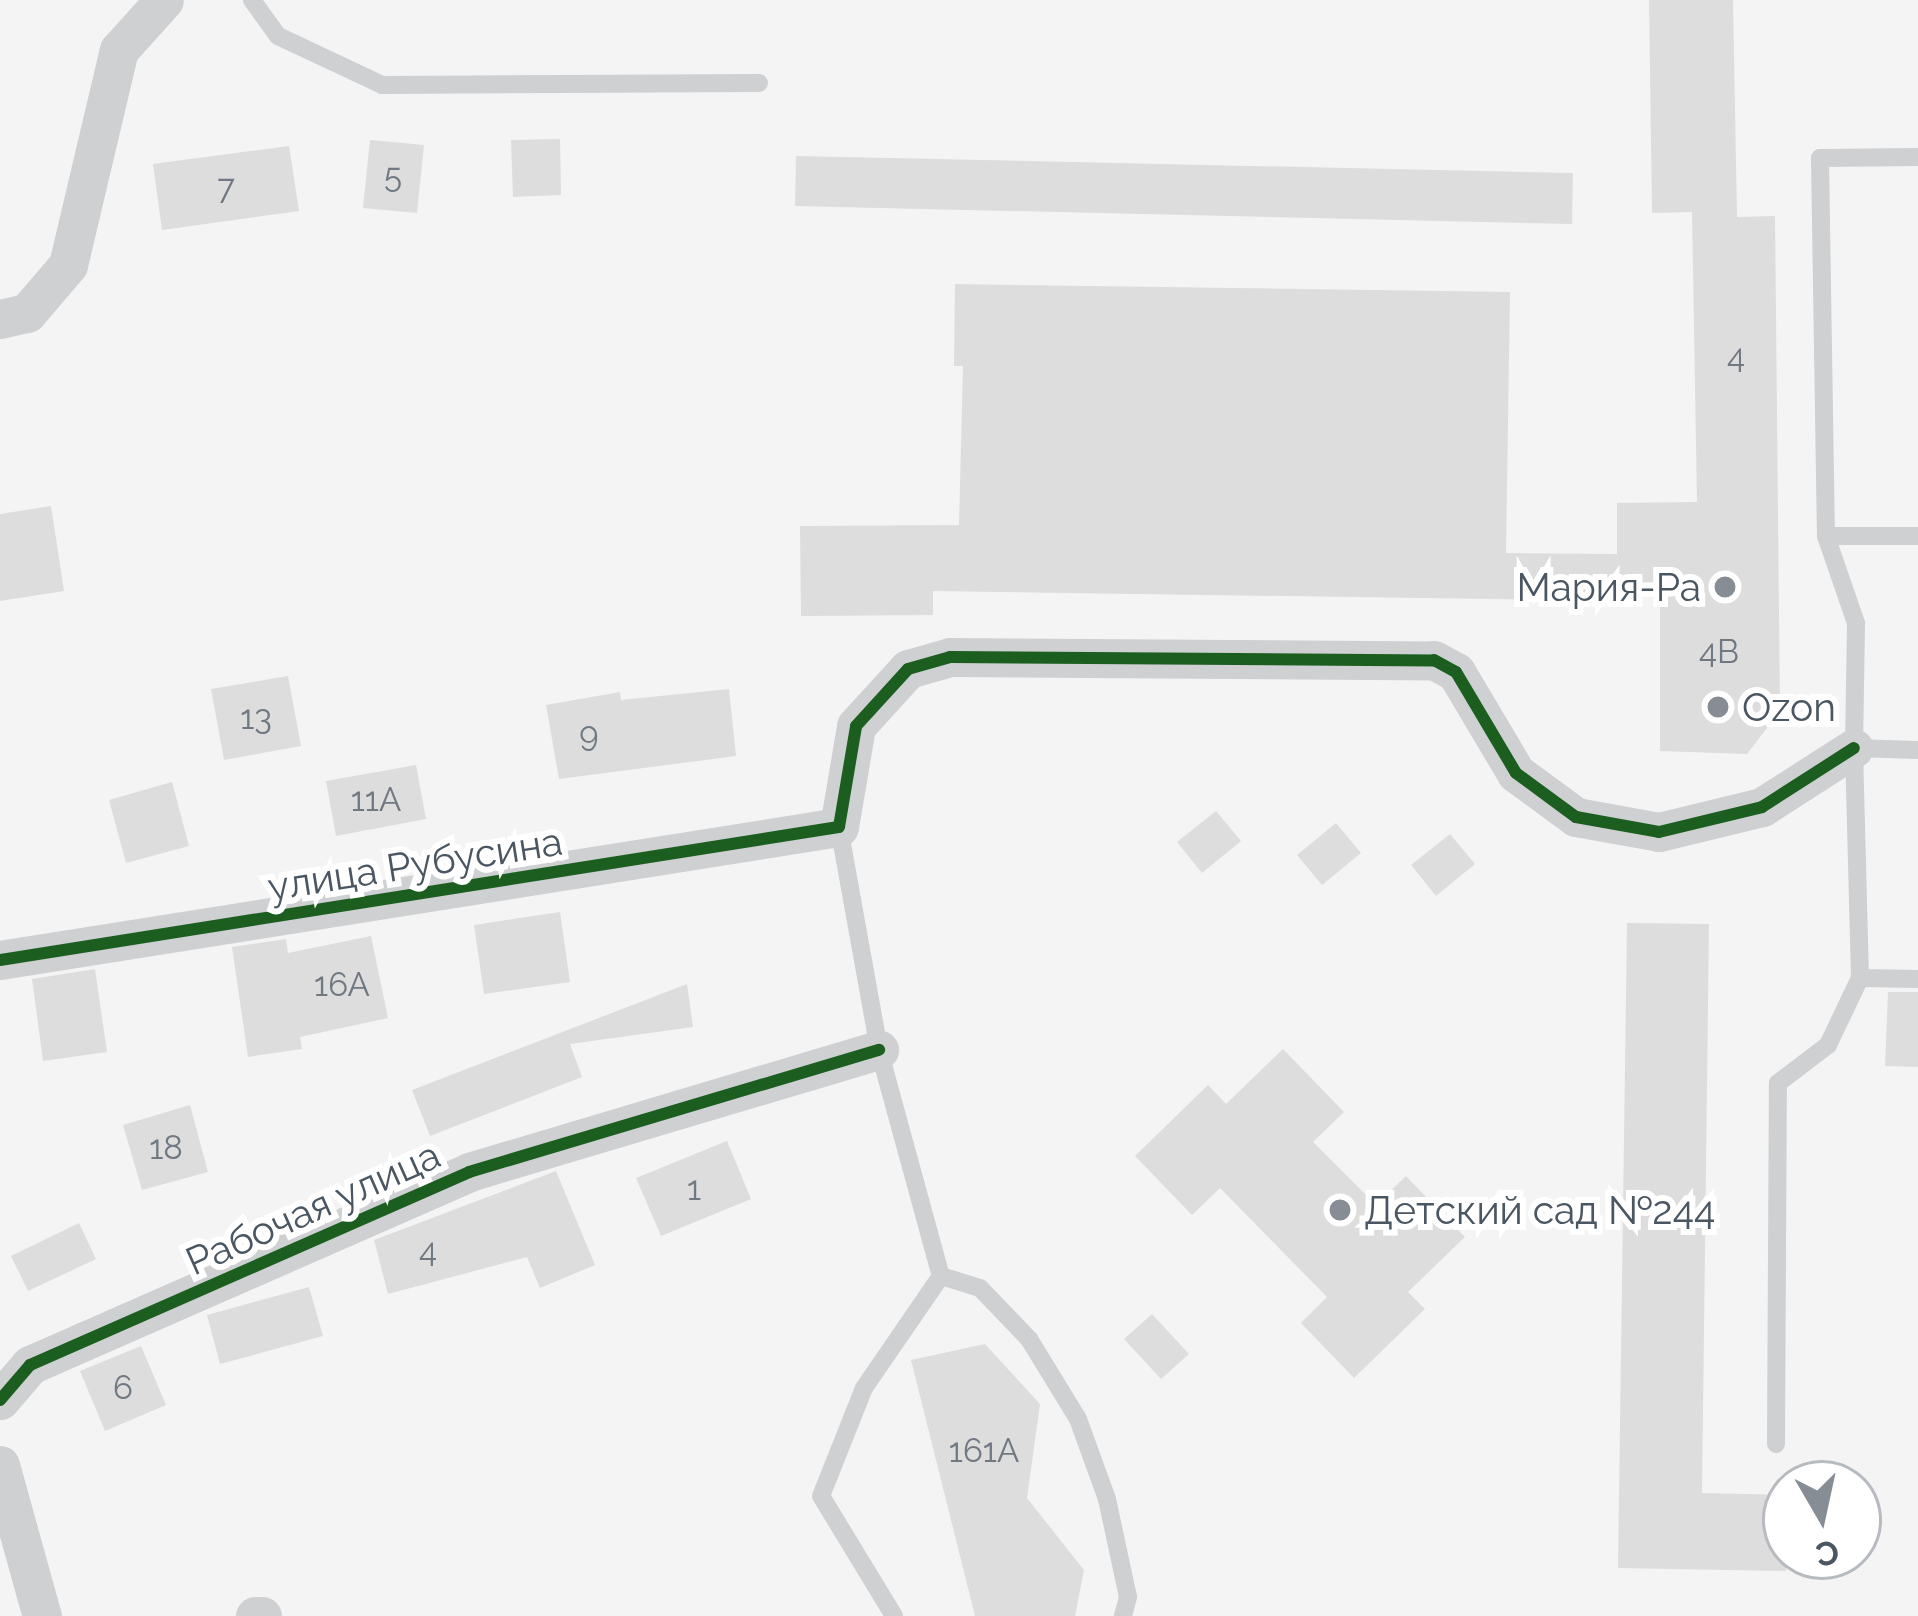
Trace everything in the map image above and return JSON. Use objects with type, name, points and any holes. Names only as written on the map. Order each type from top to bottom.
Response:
[{"type":"street","points":[[14,316],[68,265],[118,50],[164,0]]},
{"type":"street","points":[[839,827],[856,726],[908,669],[950,657],[1435,660],[1456,672],[1516,773],[1576,817],[1660,832],[1762,807],[1854,748]]},
{"type":"street","name":"улица Рубусина","points":[[0,960],[839,827]]},
{"type":"street","name":"Рабочая улица","points":[[0,1400],[30,1365],[469,1172],[879,1050]]},
{"type":"street","points":[[0,1465],[42,1616]]},
{"type":"lane","points":[[252,0],[278,36],[382,85],[758,83]]},
{"type":"lane","points":[[1776,1444],[1778,1083],[1828,1045],[1860,978],[1856,623],[1826,536],[1820,158],[1918,158]]},
{"type":"lane","points":[[1826,536],[1918,536]]},
{"type":"lane","points":[[1854,748],[1918,750]]},
{"type":"lane","points":[[839,827],[879,1050],[941,1276],[864,1388],[821,1496],[895,1616]]},
{"type":"lane","points":[[1860,978],[1918,979]]},
{"type":"lane","points":[[941,1276],[980,1288],[1029,1339],[1078,1419],[1111,1518],[1128,1597],[1123,1616]]},
{"type":"building","points":[[1649,0],[1733,0],[1737,217],[1775,216],[1780,711],[1747,754],[1660,751],[1660,593],[1557,592],[1557,600],[933,591],[933,615],[801,616],[800,526],[959,525],[963,366],[954,366],[955,284],[1510,292],[1506,553],[1617,554],[1617,503],[1697,502],[1692,212],[1652,213]]},
{"type":"building","points":[[560,139],[561,195],[513,197],[511,140]]},
{"type":"building","points":[[370,140],[424,145],[417,213],[363,208]]},
{"type":"building","points":[[289,146],[299,211],[162,230],[153,164]]},
{"type":"building","points":[[796,156],[1573,173],[1572,224],[795,206]]},
{"type":"building","points":[[51,506],[64,591],[0,601],[0,514]]},
{"type":"building","points":[[288,676],[301,746],[224,760],[211,689]]},
{"type":"building","points":[[729,689],[736,756],[559,779],[546,705],[620,692],[621,700]]},
{"type":"building","points":[[416,765],[426,819],[336,836],[326,781]]},
{"type":"building","points":[[172,782],[189,846],[126,863],[109,800]]},
{"type":"building","points":[[1216,811],[1241,841],[1202,873],[1177,842]]},
{"type":"building","points":[[1336,823],[1361,853],[1322,885],[1297,855]]},
{"type":"building","points":[[1450,834],[1475,864],[1436,896],[1411,865]]},
{"type":"building","points":[[560,912],[570,982],[484,994],[474,925]]},
{"type":"building","points":[[1627,923],[1709,924],[1702,1493],[1762,1494],[1762,1571],[1618,1568]]},
{"type":"building","points":[[371,936],[388,1018],[300,1037],[302,1049],[248,1057],[232,947],[286,939],[288,953]]},
{"type":"building","points":[[95,969],[107,1052],[43,1061],[32,979]]},
{"type":"building","points":[[687,984],[693,1027],[570,1044],[582,1077],[430,1136],[412,1090]]},
{"type":"building","points":[[1888,992],[1918,992],[1918,1067],[1885,1066]]},
{"type":"building","name":"Детский сад №244","points":[[1283,1049],[1344,1112],[1313,1142],[1376,1205],[1406,1176],[1465,1237],[1408,1292],[1425,1309],[1354,1378],[1301,1323],[1327,1297],[1220,1188],[1192,1215],[1135,1156],[1208,1085],[1226,1104]]},
{"type":"building","points":[[190,1105],[208,1172],[142,1190],[123,1125]]},
{"type":"building","points":[[727,1141],[751,1199],[661,1236],[636,1178]]},
{"type":"building","points":[[556,1171],[595,1265],[540,1288],[527,1257],[388,1294],[374,1240]]},
{"type":"building","points":[[79,1223],[96,1259],[28,1291],[11,1256]]},
{"type":"building","points":[[309,1287],[323,1336],[220,1364],[207,1315]]},
{"type":"building","points":[[1152,1314],[1189,1354],[1161,1379],[1124,1339]]},
{"type":"building","points":[[985,1344],[1040,1404],[1027,1498],[1084,1570],[1075,1616],[975,1616],[911,1360]]},
{"type":"building","points":[[141,1346],[166,1405],[105,1431],[80,1371]]},
{"type":"cycle path","points":[[0,960],[839,827],[856,726],[908,669],[950,657],[1434,660],[1456,672],[1516,773],[1576,817],[1659,832],[1762,807],[1854,748]]},
{"type":"cycle path","points":[[0,1400],[30,1365],[469,1172],[879,1050]]},
{"type":"place","name":"Мария-Ра","points":[[1725,587]]},
{"type":"place","name":"Ozon","points":[[1718,707]]},
{"type":"place","name":"Детский сад №244","points":[[1340,1210]]}]
